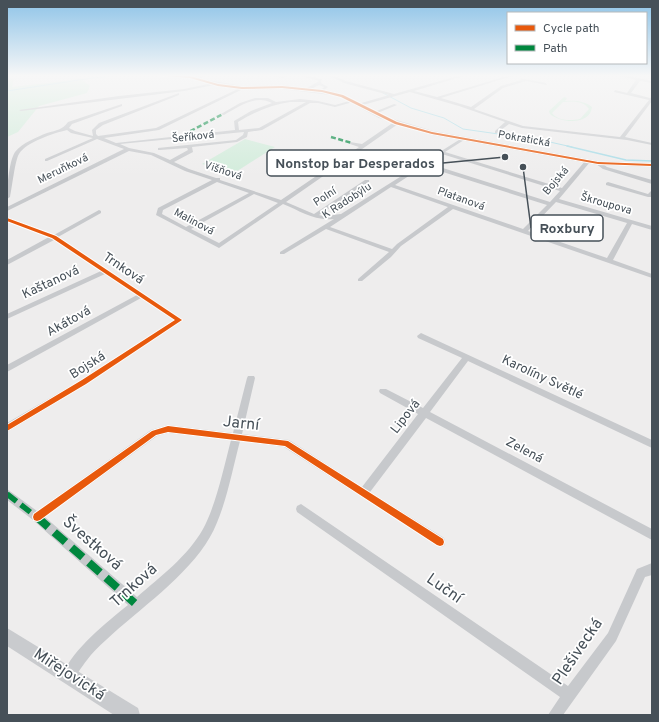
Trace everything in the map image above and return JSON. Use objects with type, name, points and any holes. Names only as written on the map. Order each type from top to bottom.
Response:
[{"type":"street","points":[[21,110],[31,109]]},
{"type":"street","points":[[7,197],[18,151],[25,145],[67,129],[66,126],[70,123],[111,109]]},
{"type":"street","points":[[97,138],[93,132],[98,126],[141,109]]},
{"type":"street","points":[[47,160],[97,138],[157,129],[199,109]]},
{"type":"street","points":[[234,109],[223,114],[237,121]]},
{"type":"street","points":[[237,121],[262,109]]},
{"type":"street","points":[[113,142],[138,142],[260,129],[299,109]]},
{"type":"street","name":"Pokratická","points":[[365,109],[396,123],[432,133],[462,139],[588,161],[652,165]]},
{"type":"street","points":[[374,113],[385,109]]},
{"type":"street","points":[[471,109],[507,123],[538,130],[621,138],[652,144]]},
{"type":"street","points":[[621,138],[644,109]]},
{"type":"street","points":[[237,121],[237,131]]},
{"type":"street","points":[[282,202],[396,123]]},
{"type":"street","points":[[497,132],[507,123]]},
{"type":"street","name":"Višňová","points":[[67,129],[113,142],[128,149],[152,154],[282,202],[314,216],[323,218],[342,216]]},
{"type":"street","name":"Šeříková","points":[[160,149],[236,141],[245,136],[246,131]]},
{"type":"street","name":"K Radobýlu","points":[[282,253],[326,227],[462,139]]},
{"type":"street","points":[[352,143],[362,146]]},
{"type":"street","points":[[171,162],[191,151],[189,146]]},
{"type":"street","name":"Meruňková","points":[[7,208],[128,149]]},
{"type":"street","points":[[441,152],[563,190]]},
{"type":"street","name":"Bojská","points":[[524,232],[553,202],[588,161]]},
{"type":"street","points":[[7,166],[15,162]]},
{"type":"street","points":[[598,162],[604,168],[652,182]]},
{"type":"street","name":"Škroupova","points":[[424,164],[553,202],[652,228]]},
{"type":"street","name":"Malinová","points":[[218,179],[160,209],[159,215],[219,246],[282,202]]},
{"type":"street","name":"Polní","points":[[314,216],[367,181]]},
{"type":"street","points":[[608,184],[650,196],[652,192]]},
{"type":"street","name":"Platanová","points":[[391,185],[652,276]]},
{"type":"street","points":[[186,229],[254,192]]},
{"type":"street","points":[[7,202],[13,204]]},
{"type":"street","points":[[360,280],[399,245],[452,207]]},
{"type":"street","points":[[7,263],[99,212]]},
{"type":"street","name":"Trnková","points":[[7,219],[54,237],[179,320]]},
{"type":"street","points":[[609,261],[630,222]]},
{"type":"street","points":[[326,227],[393,251]]},
{"type":"street","name":"Kaštanová","points":[[7,317],[106,271]]},
{"type":"street","name":"Akátová","points":[[7,369],[142,295]]},
{"type":"street","name":"Bojská","points":[[7,428],[84,382],[179,320]]},
{"type":"street","name":"Karolíny Světlé","points":[[422,336],[652,444]]},
{"type":"street","name":"Lipová","points":[[364,492],[467,357]]},
{"type":"street","name":"Trnková","points":[[69,674],[81,655],[172,572],[202,540],[212,522],[237,437],[251,378]]},
{"type":"street","name":"Zelená","points":[[383,391],[652,535]]},
{"type":"street","name":"Jarní","points":[[37,517],[154,433],[160,430],[168,429],[286,443],[440,542]]},
{"type":"street","name":"Švestková","points":[[7,494],[37,517],[136,605]]},
{"type":"street","name":"Luční","points":[[301,509],[569,695]]},
{"type":"street","name":"Plešivecká","points":[[555,715],[612,638],[641,573],[652,569]]},
{"type":"street","name":"Miřejovická","points":[[7,636],[69,674],[131,715]]},
{"type":"green space","points":[[7,109],[37,109],[18,132],[7,137]]},
{"type":"green space","points":[[551,109],[556,109],[552,113],[556,118],[550,114],[549,111]]},
{"type":"green space","points":[[589,109],[591,109],[590,113],[580,120],[567,121],[558,118],[564,120],[580,119]]},
{"type":"green space","points":[[245,139],[275,147],[234,173],[202,164]]},
{"type":"waterway","points":[[413,109],[444,118],[463,129],[541,140],[572,147]]},
{"type":"waterway","points":[[567,146],[626,160],[652,161]]},
{"type":"marked path","points":[[177,138],[223,114]]},
{"type":"marked path","points":[[331,137],[352,143]]},
{"type":"marked path","points":[[7,494],[37,517],[137,605]]},
{"type":"cycle path","points":[[367,109],[396,123],[432,133],[598,163],[652,165]]},
{"type":"cycle path","points":[[7,219],[54,237],[179,320],[84,382],[7,428]]},
{"type":"cycle path","points":[[37,517],[154,433],[168,429],[286,443],[440,542]]},
{"type":"place","name":"Nonstop bar Desperados","points":[[505,157]]},
{"type":"place","name":"Roxbury","points":[[523,167]]}]
